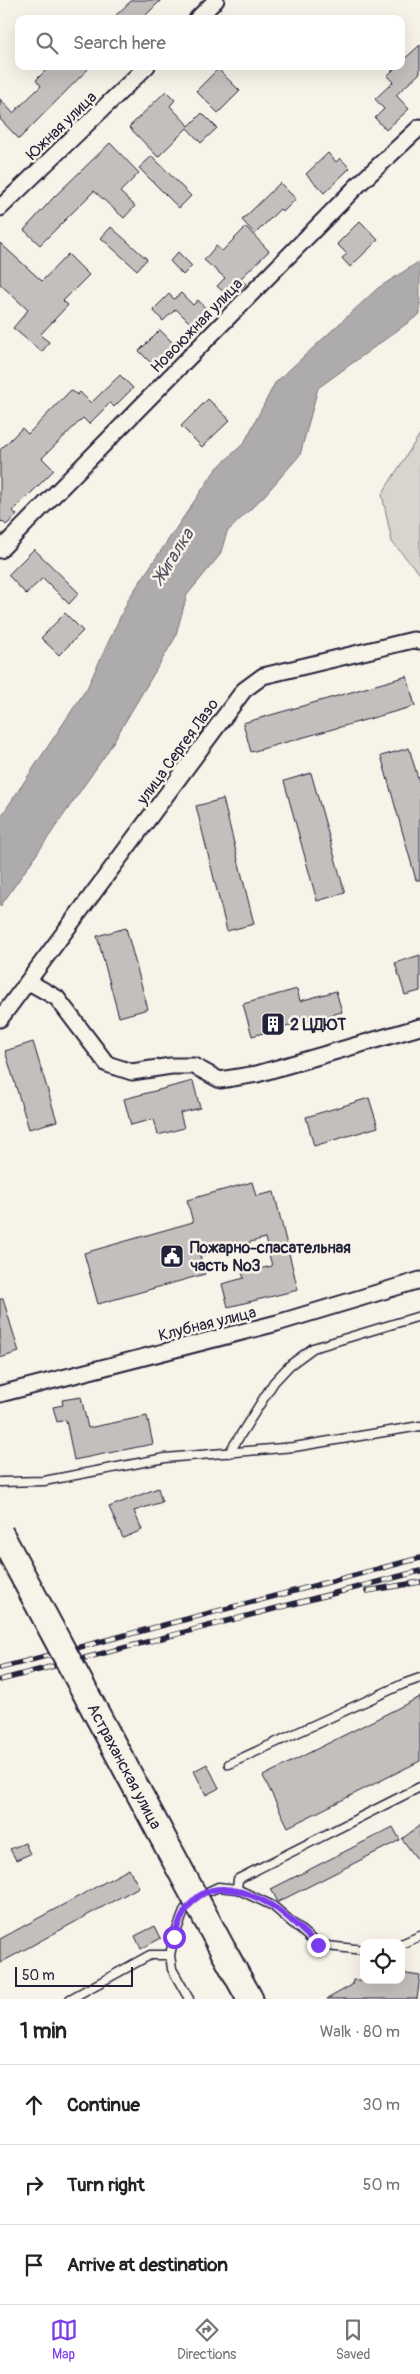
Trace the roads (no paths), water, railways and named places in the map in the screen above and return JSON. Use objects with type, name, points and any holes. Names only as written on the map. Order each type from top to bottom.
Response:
[{"type":"main road","name":"Астраханская улица","points":[[0,1533],[250,1999]]},
{"type":"street","points":[[201,15],[216,0]]},
{"type":"street","name":"Южная улица","points":[[0,208],[143,70]]},
{"type":"street","name":"Новоюжная улица","points":[[0,550],[359,184],[420,127]]},
{"type":"street","name":"улица Сергея Лазо","points":[[0,1019],[244,690],[262,676],[413,640],[420,641]]},
{"type":"street","points":[[29,982],[57,998],[107,1064],[132,1072],[171,1066],[194,1066],[220,1080],[257,1074],[420,1027]]},
{"type":"street","name":"Клубная улица","points":[[0,1394],[277,1323],[420,1280]]},
{"type":"lane","points":[[229,1453],[274,1382],[290,1365],[313,1348],[420,1316]]},
{"type":"lane","points":[[0,1482],[44,1481],[165,1458],[294,1447],[420,1426]]},
{"type":"lane","points":[[229,1764],[403,1684],[420,1678]]},
{"type":"lane","points":[[237,1890],[238,1879],[420,1787]]},
{"type":"lane","points":[[189,1999],[172,1969],[170,1955],[177,1923],[185,1909],[199,1896],[218,1887],[237,1890],[273,1906],[318,1945],[360,1950]]},
{"type":"lane","points":[[405,1942],[420,1936]]},
{"type":"lane","points":[[70,1999],[150,1955],[170,1955]]},
{"type":"water","name":"Жигалка","points":[[420,261],[420,314],[318,388],[300,455],[264,496],[227,532],[220,555],[187,595],[175,638],[106,754],[0,907],[0,818],[87,688],[129,598],[216,469],[244,443],[275,383],[378,288]]},
{"type":"railway","points":[[0,1668],[420,1558]]},
{"type":"railway","points":[[0,1680],[420,1571]]},
{"type":"railway","points":[[367,1591],[420,1582]]},
{"type":"place","name":"2 ЦДЮТ","points":[[273,1024]]},
{"type":"place","name":"Пожарно-спасательная часть №3","points":[[172,1256]]}]
